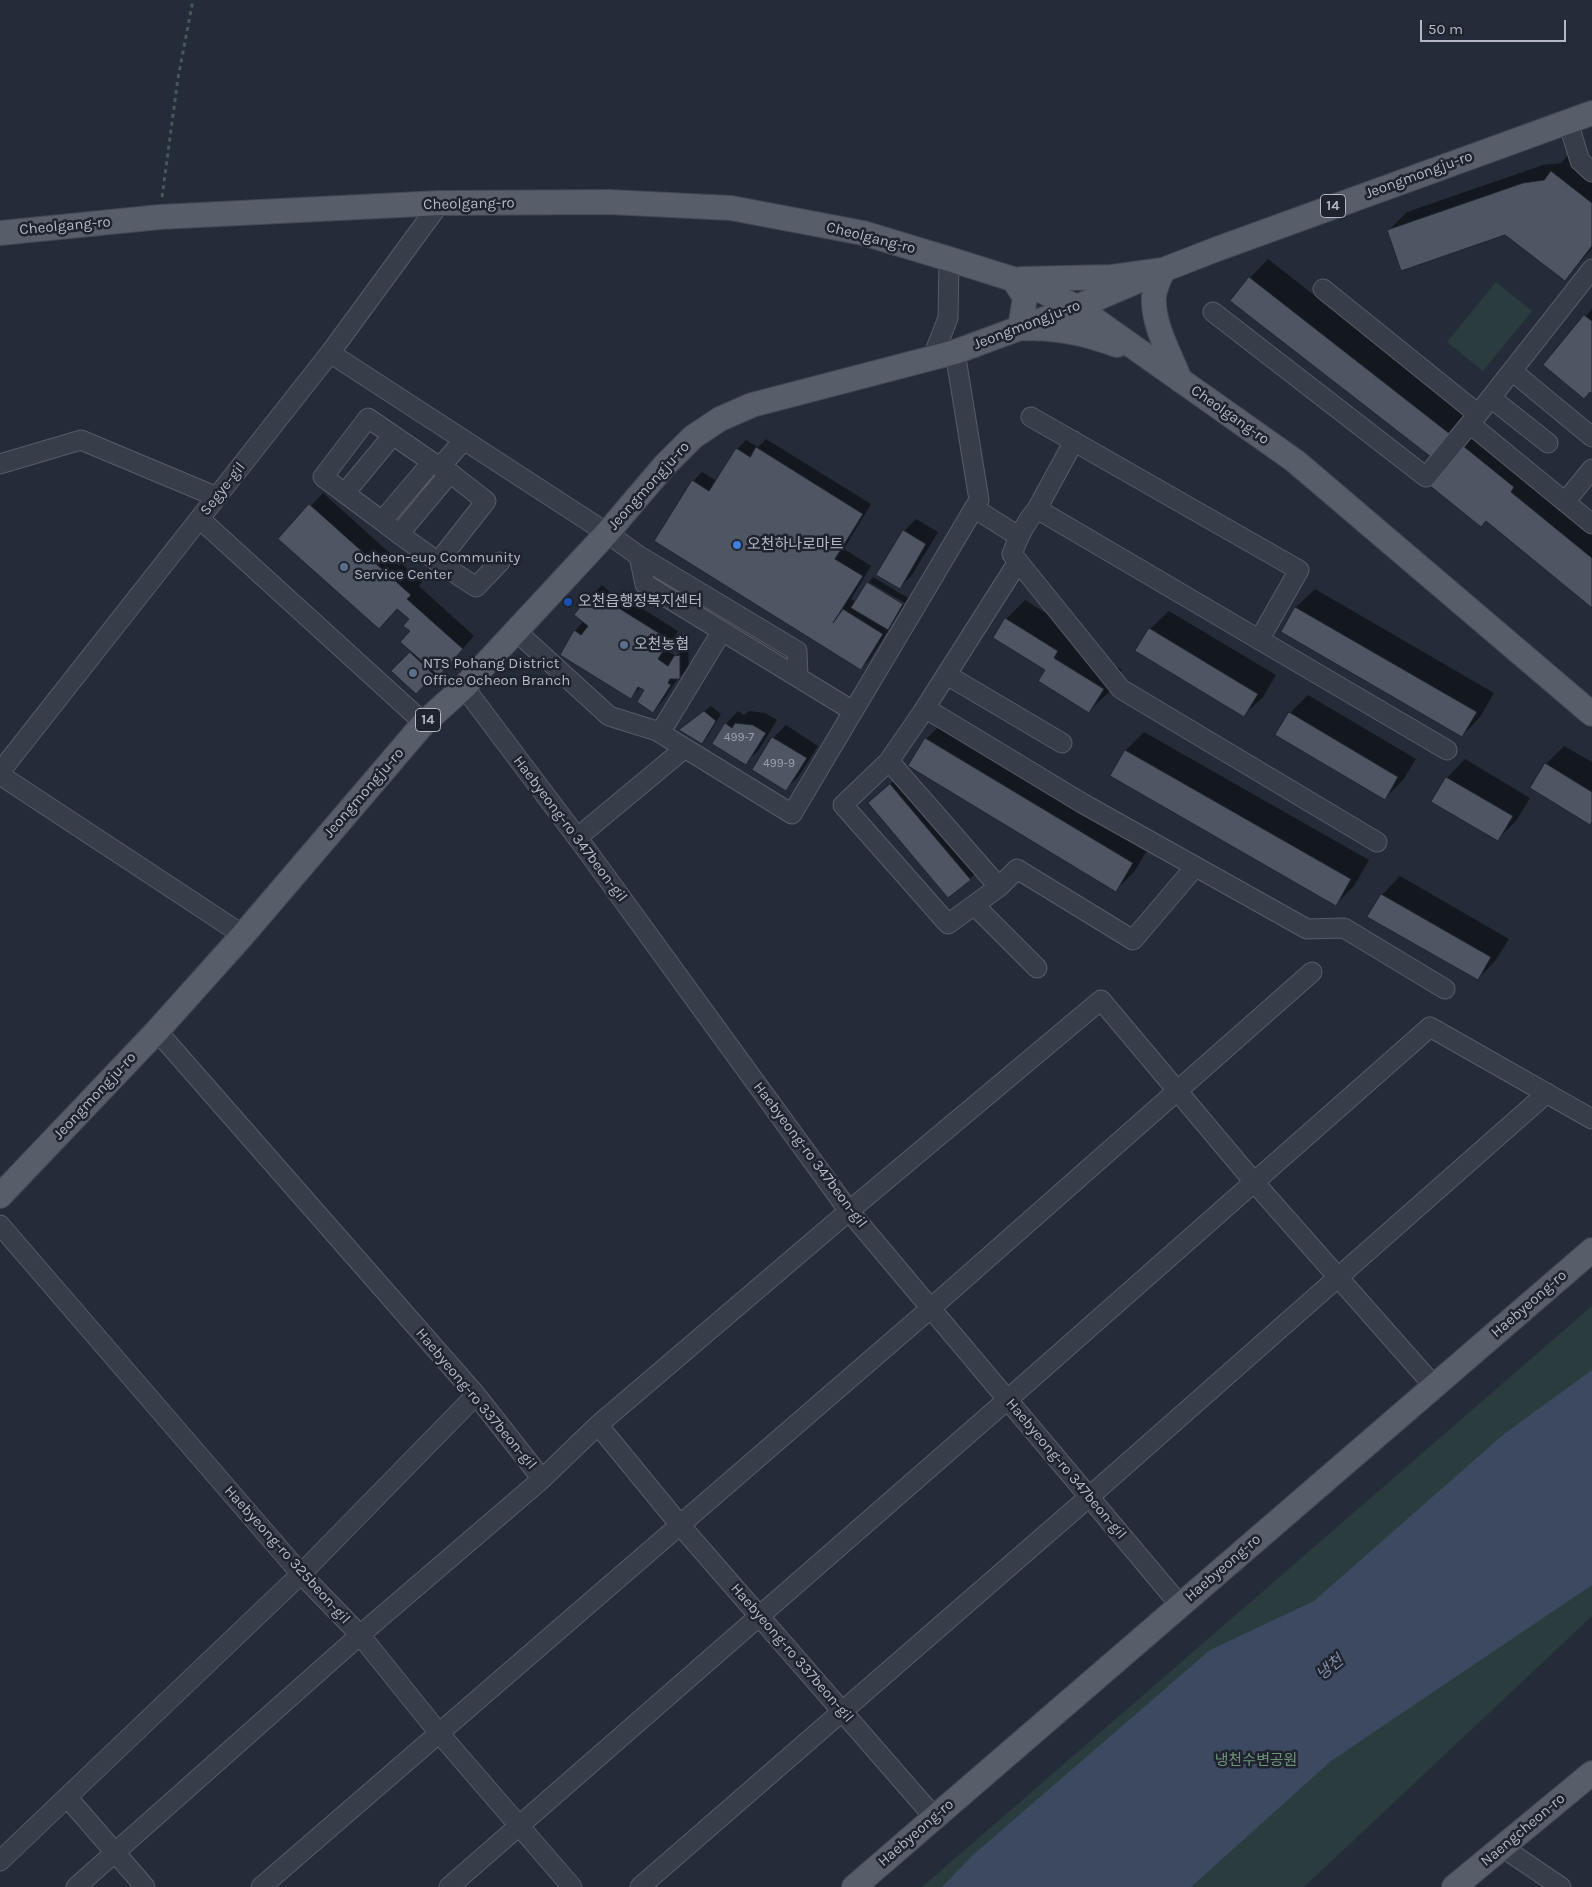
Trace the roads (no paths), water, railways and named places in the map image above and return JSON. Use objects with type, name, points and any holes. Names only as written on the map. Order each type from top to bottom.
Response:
[{"type":"main road","name":"Jeongmongju-ro","points":[[0,1196],[157,1031],[243,935],[424,724],[464,687],[516,632],[607,533],[665,465],[693,437],[720,419],[752,405],[955,352],[1077,307],[1163,270],[1417,175],[1592,113]]},
{"type":"main road","name":"Cheolgang-ro","points":[[0,232],[160,218],[440,203],[609,202],[730,208],[863,233],[949,258],[1013,279],[1077,307],[1295,460],[1592,714]]},
{"type":"main road","points":[[1013,279],[1112,277],[1163,270],[1154,293],[1154,308],[1180,380]]},
{"type":"main road","points":[[1013,279],[1025,297],[1020,328],[1050,328],[1079,332],[1147,356]]},
{"type":"main road","name":"Haebyeong-ro","points":[[854,1887],[1592,1250]]},
{"type":"main road","name":"Naengcheon-ro","points":[[1454,1887],[1592,1773]]},
{"type":"street","points":[[1568,122],[1580,161],[1592,172]]},
{"type":"street","name":"Segye-gil","points":[[0,773],[330,353],[440,203]]},
{"type":"street","points":[[932,359],[948,318],[949,258]]},
{"type":"street","points":[[1213,312],[1426,477],[1592,270]]},
{"type":"street","points":[[1323,289],[1592,524]]},
{"type":"street","points":[[516,632],[609,716],[660,733],[792,814],[979,500],[955,352]]},
{"type":"street","points":[[330,353],[607,533],[639,556],[797,651],[798,677]]},
{"type":"street","points":[[1512,371],[1592,437]]},
{"type":"street","points":[[1491,398],[1548,443]]},
{"type":"street","points":[[1031,417],[1299,570],[1259,640]]},
{"type":"street","points":[[438,562],[486,502],[441,467],[368,418],[324,477],[399,534],[438,562],[476,587],[500,562]]},
{"type":"street","points":[[345,494],[393,436]]},
{"type":"street","points":[[0,464],[81,440],[216,497]]},
{"type":"street","points":[[382,521],[441,467],[464,440]]},
{"type":"street","points":[[1074,441],[1037,509],[1018,536],[1012,554],[1018,562],[1121,689],[1377,842]]},
{"type":"street","points":[[399,534],[441,467]]},
{"type":"street","points":[[1565,502],[1592,469]]},
{"type":"street","points":[[974,508],[1018,536]]},
{"type":"street","points":[[1037,509],[1447,750]]},
{"type":"street","points":[[200,518],[424,724]]},
{"type":"street","points":[[639,556],[645,584],[854,711]]},
{"type":"street","points":[[1018,562],[947,675],[889,761],[843,805],[948,924],[1000,887],[1017,869],[1133,940],[1196,867]]},
{"type":"street","points":[[660,733],[722,631]]},
{"type":"street","points":[[947,675],[1062,743]]},
{"type":"street","name":"Haebyeong-ro 347beon-gil","points":[[464,687],[578,837],[849,1211],[1180,1605]]},
{"type":"street","points":[[925,708],[1082,803],[1307,930],[1344,928],[1445,989]]},
{"type":"street","points":[[578,837],[685,748]]},
{"type":"street","points":[[889,761],[1000,887]]},
{"type":"street","points":[[0,773],[243,935]]},
{"type":"street","points":[[974,905],[1036,968]]},
{"type":"street","points":[[262,1887],[931,1308],[1312,972]]},
{"type":"street","points":[[598,1425],[1101,1000],[1254,1182],[1434,1386]]},
{"type":"street","points":[[449,1887],[1007,1400],[1430,1027],[1592,1119]]},
{"type":"street","name":"Haebyeong-ro 337beon-gil","points":[[157,1031],[476,1395],[542,1479],[598,1425],[680,1525],[934,1817]]},
{"type":"street","points":[[640,1887],[1089,1497],[1547,1093]]},
{"type":"street","name":"Haebyeong-ro 325beon-gil","points":[[0,1225],[301,1574],[360,1635],[439,1733],[572,1887]]},
{"type":"street","points":[[0,1860],[301,1574],[476,1395]]},
{"type":"street","points":[[76,1887],[360,1635],[542,1479]]},
{"type":"street","points":[[67,1797],[145,1887]]},
{"type":"street","points":[[1502,1847],[1561,1887]]},
{"type":"water","name":"냉천수변공원","points":[[1592,1370],[1592,1585],[1331,1761],[1191,1887],[942,1887],[973,1855],[1210,1650],[1314,1601],[1504,1434]]},
{"type":"place","name":"오천하나로마트","points":[[737,545]]},
{"type":"place","name":"Ocheon-eup Community Service Center","points":[[344,567]]},
{"type":"place","name":"오천읍행정복지센터","points":[[568,602]]},
{"type":"place","name":"오천농협","points":[[624,645]]},
{"type":"place","name":"NTS Pohang District Office Ocheon Branch","points":[[413,673]]},
{"type":"water label","name":"냉천","points":[[1330,1668]]}]
